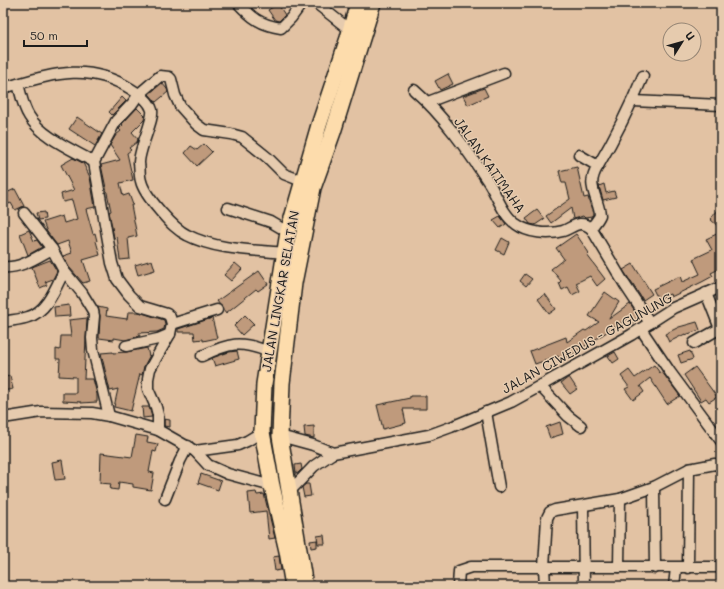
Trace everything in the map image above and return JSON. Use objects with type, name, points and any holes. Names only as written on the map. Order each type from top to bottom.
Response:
[{"type":"highway","name":"JALAN LINGKAR SELATAN","points":[[305,586],[280,436],[282,383],[294,283],[303,237],[314,188],[333,132],[332,107],[350,30],[358,3]]},
{"type":"highway","name":"JALAN LINGKAR SELATAN","points":[[293,586],[262,432],[264,384],[284,253],[288,232],[302,181],[319,124],[332,107],[373,3]]},
{"type":"highway","points":[[288,232],[303,237]]},
{"type":"street","points":[[238,3],[254,19],[268,26],[281,28],[291,18],[302,3]]},
{"type":"street","points":[[316,3],[350,30]]},
{"type":"street","points":[[3,88],[53,74],[80,72],[99,74],[121,83],[139,94],[152,110],[152,117],[143,142],[139,160],[141,181],[154,205],[171,224],[186,235],[206,242],[230,247],[284,253]]},
{"type":"street","points":[[428,102],[504,73]]},
{"type":"street","points":[[158,430],[156,407],[148,388],[148,374],[170,334],[172,324],[170,317],[167,314],[140,306],[128,295],[117,280],[112,262],[94,162],[114,126],[139,94],[160,76],[169,77],[180,106],[196,124],[204,130],[231,134],[242,138],[268,158],[284,174],[302,181]]},
{"type":"street","points":[[643,76],[633,101],[615,137],[593,174],[593,190],[600,210],[600,215],[591,228],[625,285],[670,372],[721,441]]},
{"type":"street","points":[[18,84],[27,114],[34,125],[48,136],[94,162]]},
{"type":"street","name":"JALAN KATIMAHA","points":[[414,90],[428,102],[471,157],[497,196],[508,216],[515,224],[538,232],[563,231],[579,224],[586,224],[591,228]]},
{"type":"street","points":[[633,101],[721,105]]},
{"type":"street","points":[[579,155],[598,166]]},
{"type":"street","points":[[228,208],[271,222],[288,232]]},
{"type":"street","points":[[24,213],[52,249],[64,271],[86,298],[94,316],[92,338],[93,350],[109,416]]},
{"type":"street","points":[[3,268],[10,268],[22,264],[52,249]]},
{"type":"street","points":[[3,322],[30,317],[40,311],[48,302],[64,271]]},
{"type":"street","name":"JALAN CIWEDUS - GAGUNUNG","points":[[333,453],[429,435],[511,402],[645,326],[673,308],[721,287]]},
{"type":"street","points":[[694,343],[719,329],[706,293]]},
{"type":"street","points":[[172,324],[217,310]]},
{"type":"street","points":[[126,346],[158,339],[170,334]]},
{"type":"street","points":[[202,356],[220,347],[237,344],[248,344],[269,352]]},
{"type":"street","points":[[540,386],[568,416],[581,426]]},
{"type":"street","points":[[3,418],[41,412],[92,413],[109,416],[158,430],[191,448],[208,465],[214,468],[245,480],[272,486]]},
{"type":"street","points":[[486,412],[499,487]]},
{"type":"street","points":[[165,500],[180,461],[191,448],[238,445],[247,442],[262,432]]},
{"type":"street","points":[[280,436],[313,445],[333,453]]},
{"type":"street","points":[[290,491],[314,466],[333,453]]},
{"type":"street","points":[[545,586],[544,567],[548,518],[550,512],[620,499],[654,487],[689,469],[715,464],[721,466]]},
{"type":"street","points":[[688,568],[689,469]]},
{"type":"street","points":[[654,487],[655,568]]},
{"type":"street","points":[[619,568],[620,499]]},
{"type":"street","points":[[583,506],[584,586]]},
{"type":"street","points":[[458,586],[459,571],[471,567],[721,567]]},
{"type":"street","points":[[674,586],[676,568]]},
{"type":"building","points":[[278,4],[285,15],[279,21],[275,20],[268,10]]},
{"type":"building","points":[[448,74],[453,84],[440,90],[435,81]]},
{"type":"building","points":[[162,83],[168,92],[156,102],[149,94]]},
{"type":"building","points":[[484,88],[488,96],[468,105],[463,96]]},
{"type":"building","points":[[122,97],[126,101],[112,115],[109,112]]},
{"type":"building","points":[[137,108],[145,116],[144,120],[132,132],[138,139],[137,142],[129,148],[131,150],[127,153],[133,180],[120,183],[123,196],[129,194],[133,205],[131,205],[137,236],[128,238],[130,259],[120,260],[117,237],[114,238],[109,212],[111,211],[101,165],[120,160],[110,145],[116,135],[121,131],[119,129],[123,125],[122,124]]},
{"type":"building","points":[[77,117],[102,134],[95,146],[69,129]]},
{"type":"building","points":[[204,144],[212,152],[197,166],[185,153],[191,146],[197,150]]},
{"type":"building","points":[[73,158],[83,163],[90,177],[95,207],[86,209],[93,234],[95,233],[100,255],[83,260],[90,281],[83,283],[69,267],[63,256],[72,253],[68,241],[57,245],[47,232],[43,222],[62,216],[64,223],[77,219],[72,200],[63,202],[61,194],[74,190],[61,165]]},
{"type":"building","points":[[577,167],[584,198],[588,197],[593,214],[592,217],[585,218],[583,216],[573,219],[571,208],[551,223],[546,216],[570,199],[566,183],[562,183],[559,171]]},
{"type":"building","points":[[604,184],[606,193],[614,191],[616,197],[603,200],[599,186]]},
{"type":"building","points":[[15,189],[24,206],[15,210],[11,203],[9,204],[6,198],[8,197],[6,193]]},
{"type":"building","points":[[721,207],[721,229],[710,219]]},
{"type":"building","points":[[537,210],[544,219],[535,225],[530,224],[526,218]]},
{"type":"building","points":[[44,212],[45,219],[38,220],[36,213]]},
{"type":"building","points":[[500,216],[506,224],[500,228],[493,220]]},
{"type":"building","points":[[29,230],[34,241],[37,240],[42,247],[28,255],[20,234]]},
{"type":"building","points":[[721,232],[721,268],[711,273],[713,276],[702,282],[671,297],[670,294],[658,299],[653,289],[680,276],[682,282],[700,274],[693,259],[712,250],[706,239]]},
{"type":"building","points":[[576,234],[589,253],[587,255],[605,279],[597,286],[590,276],[576,283],[580,291],[572,295],[568,287],[562,290],[559,283],[561,281],[551,269],[564,259],[556,248]]},
{"type":"building","points":[[502,238],[509,242],[504,254],[496,250]]},
{"type":"building","points":[[50,260],[57,271],[53,279],[45,282],[47,285],[40,288],[32,267]]},
{"type":"building","points":[[152,260],[155,270],[138,275],[135,265]]},
{"type":"building","points":[[235,263],[242,269],[231,281],[224,275]]},
{"type":"building","points":[[633,264],[652,294],[643,300],[623,270]]},
{"type":"building","points":[[259,271],[268,284],[258,291],[256,289],[226,313],[217,301]]},
{"type":"building","points":[[525,274],[532,279],[526,286],[520,281]]},
{"type":"building","points":[[605,292],[619,302],[609,319],[630,304],[639,318],[631,324],[627,319],[571,355],[560,359],[558,356],[535,364],[530,351],[566,337],[567,342],[599,322],[589,316]]},
{"type":"building","points":[[545,294],[556,309],[549,314],[538,299]]},
{"type":"building","points":[[69,305],[70,316],[55,317],[54,307]]},
{"type":"building","points":[[98,307],[107,309],[106,316],[127,319],[128,312],[139,312],[164,320],[164,329],[157,332],[139,333],[140,336],[125,340],[99,338],[100,316]]},
{"type":"building","points":[[245,315],[254,324],[242,335],[234,326]]},
{"type":"building","points":[[87,318],[84,379],[93,379],[97,394],[97,402],[81,403],[63,401],[63,393],[76,393],[76,377],[59,376],[60,359],[56,359],[56,349],[60,350],[61,336],[71,336],[69,320]]},
{"type":"building","points":[[212,318],[217,338],[203,341],[203,339],[195,340],[194,332],[178,332],[178,329]]},
{"type":"building","points":[[697,322],[700,330],[685,334],[669,342],[665,334],[679,327]]},
{"type":"building","points":[[147,348],[149,356],[150,355],[144,366],[142,375],[140,374],[131,411],[114,407],[118,389],[110,391],[101,353],[127,352]]},
{"type":"building","points":[[237,351],[239,359],[215,366],[212,358]]},
{"type":"building","points":[[690,351],[693,359],[681,363],[678,355]]},
{"type":"building","points":[[615,352],[619,359],[613,363],[608,356]]},
{"type":"building","points":[[654,365],[660,373],[662,372],[680,396],[667,404],[650,378],[640,386],[644,392],[633,400],[625,389],[629,387],[621,376],[629,370],[635,378]]},
{"type":"building","points":[[695,367],[717,397],[709,402],[706,398],[701,401],[684,375]]},
{"type":"building","points":[[10,376],[13,389],[3,391],[3,377]]},
{"type":"building","points":[[569,377],[577,389],[570,394],[561,383]]},
{"type":"building","points":[[410,396],[426,396],[426,409],[403,409],[406,423],[383,429],[377,405],[410,398]]},
{"type":"building","points":[[142,407],[149,407],[152,417],[143,418]]},
{"type":"building","points":[[164,419],[170,420],[170,427],[164,426]]},
{"type":"building","points":[[560,422],[563,434],[550,438],[546,427]]},
{"type":"building","points":[[314,426],[314,438],[305,436],[304,427]]},
{"type":"building","points":[[136,435],[148,437],[147,442],[158,444],[156,452],[153,451],[149,472],[154,473],[151,490],[133,487],[133,484],[119,482],[118,490],[110,489],[111,484],[100,483],[101,453],[132,457]]},
{"type":"building","points":[[62,460],[65,479],[55,480],[52,462]]},
{"type":"building","points":[[301,464],[302,469],[296,474],[295,465]]},
{"type":"building","points":[[201,474],[221,481],[218,490],[198,483]]},
{"type":"building","points":[[309,484],[311,496],[304,497],[302,487]]},
{"type":"building","points":[[256,492],[257,495],[264,494],[275,538],[269,539],[266,511],[250,513],[248,493]]},
{"type":"building","points":[[324,535],[325,544],[318,544],[317,536]]},
{"type":"building","points":[[317,540],[317,547],[311,548],[310,541]]},
{"type":"building","points":[[279,556],[281,570],[275,571],[273,557]]}]
